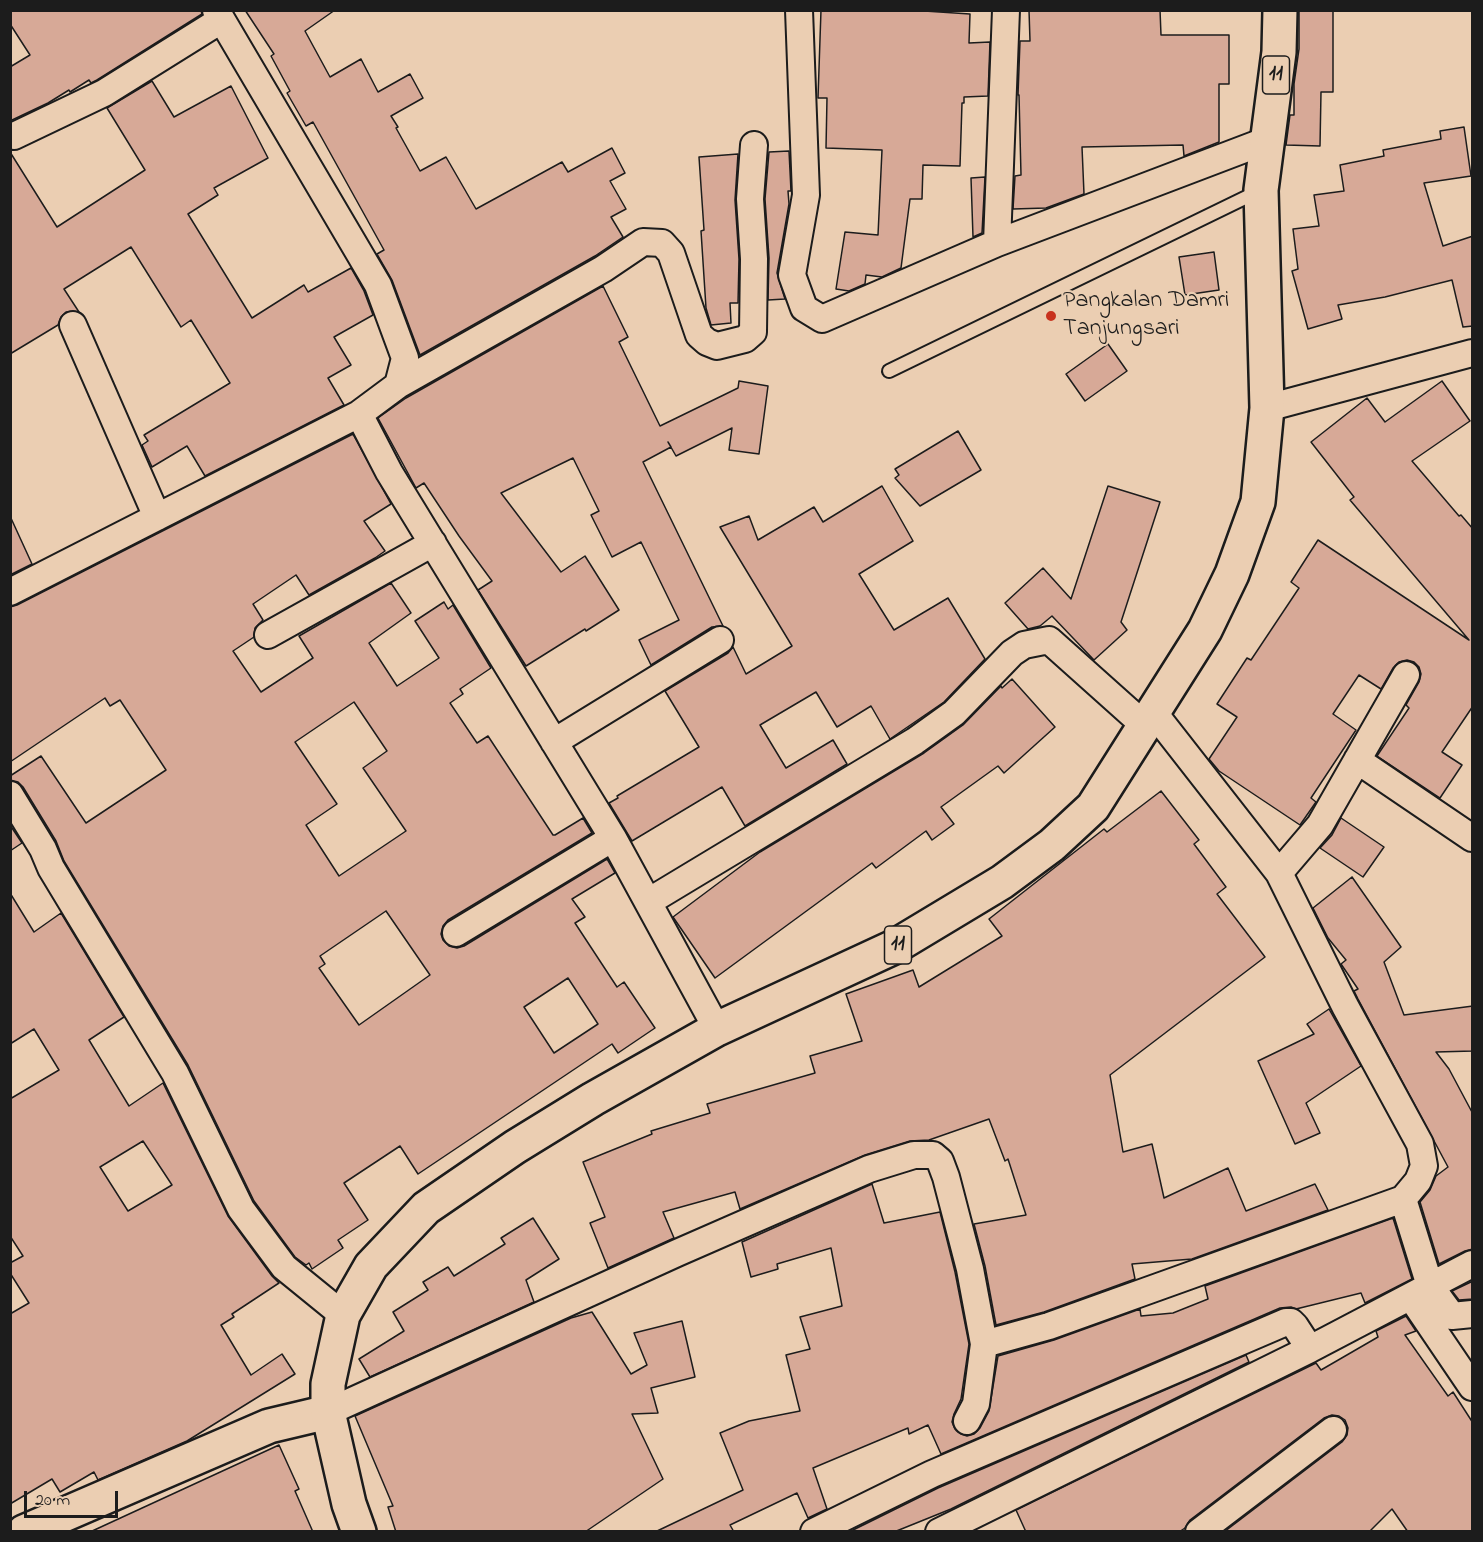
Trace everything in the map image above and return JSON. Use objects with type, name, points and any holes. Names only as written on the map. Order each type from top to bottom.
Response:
[{"type":"main road","name":"11","points":[[359,1532],[328,1412],[328,1384],[343,1315],[371,1266],[426,1208],[515,1147],[717,1029],[894,947],[1002,882],[1052,845],[1093,807],[1205,630],[1232,574],[1258,502],[1267,408],[1261,190],[1279,52],[1280,10]]},
{"type":"main road","points":[[24,1532],[269,1426],[328,1412]]},
{"type":"street","points":[[799,10],[806,195],[792,275],[804,308],[822,319],[997,243],[1268,140]]},
{"type":"street","points":[[997,243],[1006,10]]},
{"type":"street","points":[[14,136],[104,93],[219,15],[378,285],[405,358],[398,385]]},
{"type":"street","points":[[10,592],[359,414],[398,385],[603,269],[643,242],[662,243],[671,253],[699,335],[707,342],[717,346],[745,339],[753,332],[754,259],[750,199],[754,145]]},
{"type":"street","points":[[73,326],[157,517]]},
{"type":"street","points":[[1267,408],[1473,353]]},
{"type":"street","points":[[359,414],[389,472],[613,838],[717,1029]]},
{"type":"street","points":[[268,635],[433,543]]},
{"type":"street","points":[[648,902],[915,741],[954,713],[1006,658],[1024,645],[1050,639],[1149,719],[1279,873],[1346,1006],[1420,1144],[1424,1166],[1418,1181],[1403,1199],[1060,1322],[984,1344]]},
{"type":"street","points":[[554,742],[720,640]]},
{"type":"street","points":[[1279,873],[1320,825],[1407,675]]},
{"type":"street","points":[[1357,760],[1473,838]]},
{"type":"street","points":[[10,795],[43,849],[51,868],[175,1073],[241,1209],[284,1267],[343,1315]]},
{"type":"street","points":[[456,933],[613,838]]},
{"type":"street","points":[[328,1412],[688,1248],[869,1169],[914,1155],[933,1155],[940,1161],[946,1177],[970,1269],[984,1344],[976,1404],[967,1421]]},
{"type":"street","points":[[1403,1199],[1421,1291],[1473,1388]]},
{"type":"street","points":[[939,1532],[1310,1349],[1473,1264]]},
{"type":"street","points":[[1421,1291],[1452,1316],[1473,1314]]},
{"type":"street","points":[[814,1532],[932,1474],[1286,1322],[1291,1322],[1295,1326],[1310,1349]]},
{"type":"street","points":[[1198,1532],[1333,1430]]},
{"type":"lane","points":[[889,370],[1261,190]]},
{"type":"building","points":[[10,10],[201,10],[202,14],[97,80],[91,83],[89,80],[70,92],[69,90],[10,121],[10,67],[30,55],[10,24]]},
{"type":"building","points":[[245,10],[335,10],[305,31],[330,77],[361,59],[378,92],[410,74],[423,98],[391,116],[398,127],[396,128],[420,171],[446,157],[476,209],[562,162],[568,172],[612,148],[625,173],[610,181],[626,209],[611,217],[623,237],[595,256],[420,355],[392,280],[377,254],[384,250],[313,122],[306,126],[287,93],[290,91],[271,56],[274,54]]},
{"type":"building","points":[[821,10],[909,10],[970,14],[969,43],[990,42],[988,96],[964,97],[964,103],[962,103],[960,166],[923,165],[922,199],[910,199],[901,268],[882,277],[866,275],[865,284],[849,291],[836,289],[845,232],[878,235],[882,150],[826,148],[827,98],[818,98]]},
{"type":"building","points":[[1029,10],[1160,10],[1161,35],[1229,35],[1229,84],[1219,84],[1219,142],[1184,156],[1183,145],[1082,147],[1084,194],[1046,208],[1013,209],[1015,176],[1021,175],[1018,95],[1020,41],[1030,41]]},
{"type":"building","points":[[1299,10],[1333,10],[1333,92],[1321,92],[1320,146],[1286,145],[1290,115],[1294,115],[1294,84],[1299,49]]},
{"type":"building","points":[[152,81],[174,117],[231,86],[268,158],[214,188],[218,195],[188,214],[252,318],[304,285],[308,292],[351,268],[364,291],[373,315],[334,337],[351,365],[328,378],[344,405],[205,476],[187,446],[152,467],[142,445],[148,441],[144,435],[230,383],[191,320],[181,327],[131,247],[64,289],[79,312],[66,312],[58,325],[10,354],[10,152],[57,227],[145,170],[107,108]]},
{"type":"building","points":[[1464,127],[1471,176],[1424,183],[1443,246],[1473,236],[1473,326],[1463,327],[1452,280],[1385,297],[1338,305],[1342,319],[1308,329],[1292,271],[1298,269],[1293,229],[1319,226],[1314,195],[1344,191],[1340,165],[1384,156],[1383,150],[1441,139],[1440,131]]},
{"type":"building","points":[[789,151],[791,191],[788,191],[789,204],[777,273],[785,299],[768,300],[769,258],[765,199],[769,152]]},
{"type":"building","points":[[738,154],[735,200],[739,259],[738,303],[730,303],[731,323],[711,325],[706,308],[699,157]]},
{"type":"building","points":[[985,177],[982,233],[973,237],[971,178]]},
{"type":"building","points":[[1214,252],[1219,290],[1185,295],[1179,257]]},
{"type":"building","points":[[603,286],[628,337],[619,342],[660,426],[738,388],[739,381],[768,386],[759,454],[729,450],[732,428],[676,456],[671,447],[643,462],[723,626],[712,627],[651,665],[639,640],[679,620],[641,542],[612,557],[591,515],[599,511],[573,458],[501,493],[561,572],[585,556],[619,610],[526,666],[478,590],[492,581],[424,483],[416,488],[378,418],[406,398]]},
{"type":"building","points":[[1108,344],[1127,371],[1085,401],[1066,374]]},
{"type":"building","points":[[1442,381],[1470,421],[1412,461],[1473,529],[1473,706],[1442,752],[1462,765],[1440,798],[1377,756],[1409,708],[1406,705],[1421,674],[1414,662],[1407,660],[1399,662],[1381,689],[1359,675],[1333,714],[1356,730],[1311,798],[1316,802],[1300,825],[1219,771],[1209,759],[1237,717],[1217,704],[1247,658],[1251,660],[1299,588],[1291,582],[1318,540],[1469,640],[1350,500],[1354,497],[1311,442],[1367,398],[1385,422]]},
{"type":"building","points":[[958,431],[981,470],[920,506],[895,478],[899,475],[895,469]]},
{"type":"building","points":[[353,434],[391,504],[364,521],[385,551],[309,595],[296,575],[253,604],[263,620],[255,628],[254,637],[233,651],[261,692],[313,658],[299,636],[391,583],[411,613],[369,643],[397,686],[439,658],[415,621],[444,602],[448,609],[453,605],[491,668],[460,689],[463,694],[450,703],[477,743],[488,736],[553,835],[583,818],[592,833],[448,920],[441,934],[443,940],[449,946],[457,948],[464,946],[607,859],[615,873],[572,899],[585,917],[575,923],[617,987],[624,982],[655,1028],[618,1053],[612,1044],[418,1174],[400,1146],[344,1183],[368,1220],[338,1240],[343,1248],[312,1269],[309,1263],[306,1265],[295,1257],[254,1201],[188,1065],[64,861],[56,841],[23,787],[18,782],[10,780],[10,776],[41,756],[86,823],[166,770],[120,700],[110,706],[105,698],[10,762],[10,607]],"holes":[[[354,702],[387,751],[363,768],[406,831],[339,876],[306,825],[337,804],[295,742]],[[386,911],[430,975],[359,1025],[319,968],[325,964],[320,956]],[[568,978],[598,1024],[554,1053],[524,1007]]]},
{"type":"building","points":[[882,486],[913,541],[859,574],[894,630],[948,598],[985,659],[944,702],[890,739],[871,706],[837,727],[816,692],[760,725],[786,768],[833,740],[847,764],[745,826],[722,787],[632,841],[609,803],[699,747],[665,691],[728,653],[733,647],[746,674],[792,646],[720,527],[749,516],[758,540],[814,507],[823,522]]},
{"type":"building","points":[[1108,486],[1160,502],[1121,622],[1127,630],[1094,660],[1052,616],[1040,626],[1028,629],[1005,603],[1043,568],[1071,599]]},
{"type":"building","points":[[10,516],[32,564],[10,575]]},
{"type":"building","points":[[1012,679],[1055,727],[1004,773],[998,766],[941,807],[954,824],[932,840],[926,831],[876,868],[872,863],[715,978],[673,917],[760,852],[924,753],[963,725],[1001,686],[1002,688]]},
{"type":"building","points":[[1161,791],[1199,840],[1194,844],[1226,887],[1217,894],[1265,957],[1110,1075],[1123,1152],[1152,1144],[1164,1198],[1228,1168],[1246,1211],[1315,1184],[1328,1210],[1192,1259],[1132,1264],[1135,1279],[1044,1312],[996,1325],[985,1266],[974,1224],[1026,1215],[1008,1159],[1005,1161],[989,1119],[929,1140],[910,1141],[865,1155],[740,1209],[735,1192],[663,1212],[674,1238],[608,1268],[590,1223],[605,1217],[583,1162],[652,1134],[651,1131],[710,1113],[707,1104],[815,1073],[810,1056],[862,1041],[846,994],[913,970],[919,987],[1002,936],[989,919],[1104,829],[1107,832]]},
{"type":"building","points":[[1341,818],[1384,847],[1363,877],[1320,848],[1332,835]]},
{"type":"building","points":[[10,825],[22,843],[10,851]]},
{"type":"building","points":[[1352,877],[1401,947],[1384,962],[1404,1015],[1473,1006],[1473,1051],[1436,1052],[1449,1069],[1473,1114],[1473,1249],[1439,1264],[1420,1202],[1430,1190],[1436,1176],[1448,1167],[1354,991],[1358,989],[1341,964],[1346,960],[1328,938],[1313,908]]},
{"type":"building","points":[[10,893],[34,932],[61,913],[124,1017],[89,1040],[129,1106],[163,1083],[228,1216],[279,1283],[232,1314],[234,1317],[221,1325],[251,1375],[282,1354],[295,1374],[187,1441],[98,1480],[94,1472],[60,1492],[52,1479],[10,1504],[10,1314],[29,1303],[10,1273],[10,1263],[23,1256],[10,1236],[10,1099],[59,1070],[34,1029],[10,1044]],"holes":[[[143,1141],[172,1185],[128,1211],[100,1167]]]},
{"type":"building","points":[[1329,1009],[1361,1066],[1306,1103],[1320,1133],[1295,1144],[1258,1061],[1314,1034],[1307,1024]]},
{"type":"building","points":[[872,1184],[884,1223],[940,1212],[969,1344],[961,1399],[952,1422],[955,1429],[967,1436],[974,1434],[980,1428],[989,1411],[998,1356],[1054,1340],[1140,1309],[1141,1316],[1173,1313],[1208,1299],[1205,1286],[1393,1218],[1412,1279],[1365,1303],[1361,1293],[1296,1309],[1280,1308],[941,1454],[928,1425],[909,1434],[908,1428],[813,1468],[827,1509],[808,1518],[797,1493],[730,1525],[734,1532],[655,1532],[743,1490],[720,1433],[749,1421],[800,1411],[786,1355],[810,1349],[800,1317],[842,1306],[831,1248],[777,1264],[778,1269],[751,1277],[742,1242]]},
{"type":"building","points":[[533,1218],[559,1259],[526,1280],[534,1302],[370,1377],[359,1359],[404,1331],[393,1312],[428,1290],[423,1282],[448,1267],[454,1276],[505,1244],[501,1238]]},
{"type":"building","points":[[1473,1281],[1473,1299],[1459,1300],[1452,1291]]},
{"type":"building","points":[[592,1312],[631,1374],[647,1365],[634,1333],[682,1321],[695,1377],[651,1388],[658,1413],[632,1414],[663,1479],[585,1532],[396,1532],[388,1507],[393,1506],[355,1416],[571,1318]]},
{"type":"building","points":[[1406,1316],[1416,1331],[1405,1335],[1448,1396],[1453,1392],[1473,1423],[1473,1532],[1408,1532],[1392,1509],[1369,1532],[1224,1532],[1342,1442],[1347,1435],[1348,1428],[1345,1420],[1332,1415],[1324,1418],[1190,1520],[1179,1532],[1026,1532],[1016,1510],[1316,1363],[1321,1370],[1378,1337],[1376,1331]]},
{"type":"building","points":[[1246,1355],[1249,1362],[951,1509],[894,1532],[849,1532],[938,1488]]},
{"type":"building","points":[[279,1445],[299,1489],[295,1491],[313,1532],[90,1532]]},
{"type":"place","name":"Pangkalan Damri Tanjungsari","points":[[1051,316]]}]
